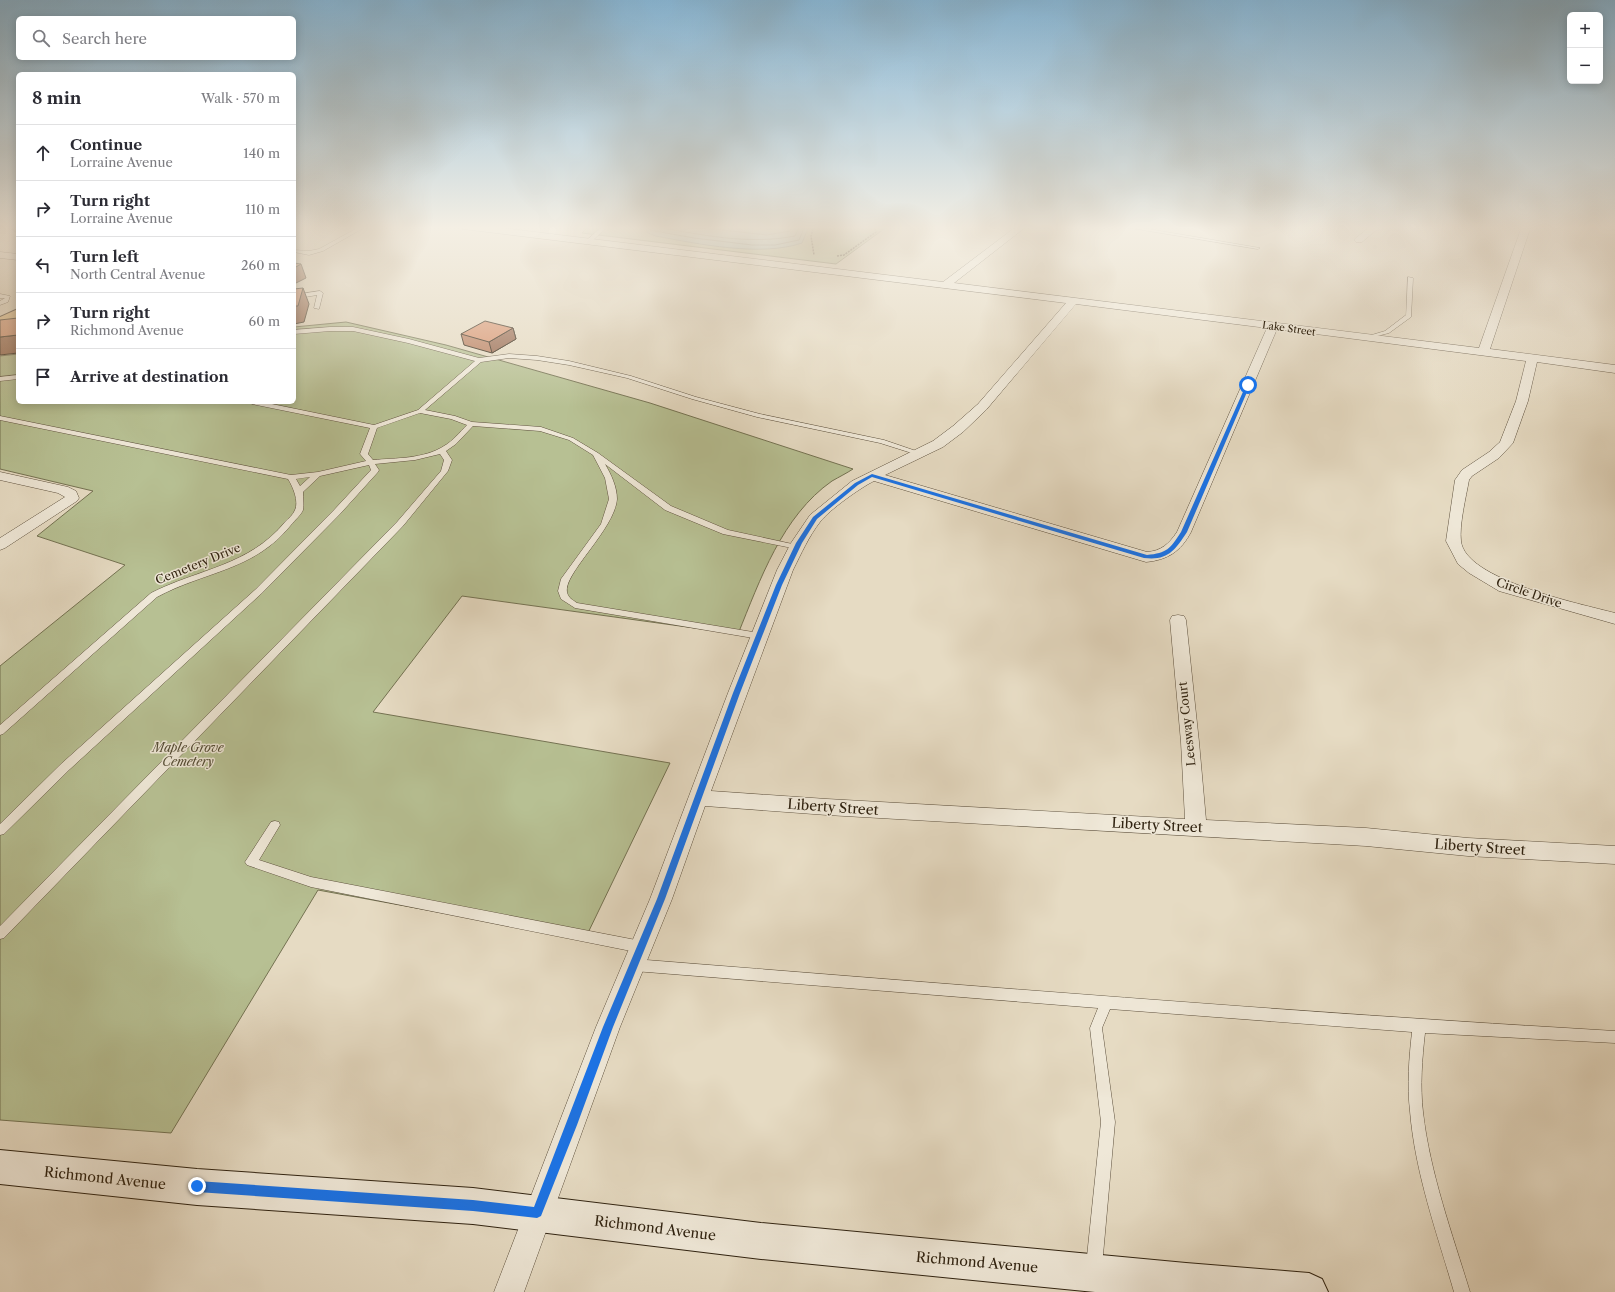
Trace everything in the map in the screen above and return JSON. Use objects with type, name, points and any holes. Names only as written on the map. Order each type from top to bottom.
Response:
[{"type":"main road","points":[[0,322],[16,315]]},
{"type":"main road","name":"Richmond Avenue","points":[[0,1167],[197,1186],[537,1212],[761,1241],[1093,1274],[1309,1292]]},
{"type":"street","name":"Lake Street","points":[[956,286],[1615,369]]},
{"type":"street","points":[[1483,352],[1506,286]]},
{"type":"street","points":[[509,1292],[537,1212],[572,1125],[608,1027],[661,899],[759,636],[797,547],[815,518],[857,484],[938,444],[982,407],[1074,300]]},
{"type":"street","points":[[872,476],[1146,557],[1162,555],[1173,548],[1184,532],[1274,326]]},
{"type":"street","name":"Circle Drive","points":[[1532,358],[1522,401],[1506,442],[1494,455],[1467,473],[1462,480],[1454,522],[1453,541],[1463,561],[1474,570],[1505,587],[1615,619]]},
{"type":"street","points":[[0,476],[63,490],[71,494],[72,498],[0,545]]},
{"type":"street","name":"Leesway Court","points":[[1178,620],[1190,742],[1196,827]]},
{"type":"street","name":"Liberty Street","points":[[698,798],[835,808],[1358,836],[1468,847],[1615,855]]},
{"type":"lane","points":[[1367,338],[1387,332],[1409,316],[1410,286]]},
{"type":"lane","points":[[296,298],[320,293],[317,308]]},
{"type":"lane","points":[[0,296],[11,297],[0,303]]},
{"type":"lane","points":[[296,332],[353,329],[408,341],[479,360],[509,356],[537,358],[570,363],[629,377],[694,398],[759,416],[882,441],[918,453]]},
{"type":"lane","points":[[262,404],[374,427],[420,411],[479,360]]},
{"type":"lane","points":[[0,380],[16,377]]},
{"type":"lane","points":[[420,411],[448,416],[471,424],[541,430],[571,439],[596,454],[668,508],[726,532],[797,547]]},
{"type":"lane","points":[[0,418],[291,477],[318,474],[371,462],[394,460],[442,451],[454,442],[471,424]]},
{"type":"lane","points":[[0,832],[65,767],[259,591],[337,512],[375,470],[371,462],[364,454],[374,427]]},
{"type":"lane","points":[[0,934],[400,524],[444,471],[448,460],[442,451]]},
{"type":"lane","points":[[596,454],[609,478],[613,499],[605,524],[565,579],[562,591],[565,599],[576,605],[759,636]]},
{"type":"lane","points":[[298,491],[318,474]]},
{"type":"lane","name":"Cemetery Drive","points":[[0,731],[154,596],[173,585],[232,565],[259,551],[282,531],[299,510],[298,491],[291,477]]},
{"type":"lane","points":[[275,825],[251,862],[311,882],[641,947]]},
{"type":"lane","points":[[634,965],[1106,1003],[1419,1026],[1615,1037]]},
{"type":"lane","points":[[1093,1274],[1108,1122],[1096,1028],[1106,1003]]},
{"type":"lane","points":[[1419,1026],[1415,1062],[1418,1122],[1431,1188],[1462,1292]]},
{"type":"green space","name":"Maple Grove Cemetery","points":[[346,322],[446,345],[650,403],[853,469],[832,481],[815,495],[799,512],[774,550],[738,634],[462,596],[373,712],[670,763],[585,939],[318,890],[171,1133],[0,1120],[0,666],[125,565],[37,536],[93,491],[0,469],[0,356],[16,354],[16,404],[296,404],[296,327]]},
{"type":"building","points":[[303,288],[298,306],[296,306],[296,289]]},
{"type":"building","points":[[16,318],[16,335],[0,337],[0,320]]},
{"type":"building","points":[[485,321],[513,328],[489,342],[461,334]]},
{"type":"route","points":[[197,1186],[537,1212],[572,1125],[608,1027],[661,899],[737,693],[779,585],[799,543],[815,518],[857,484],[872,476],[1146,557],[1162,555],[1177,544],[1184,532],[1248,385]]}]
